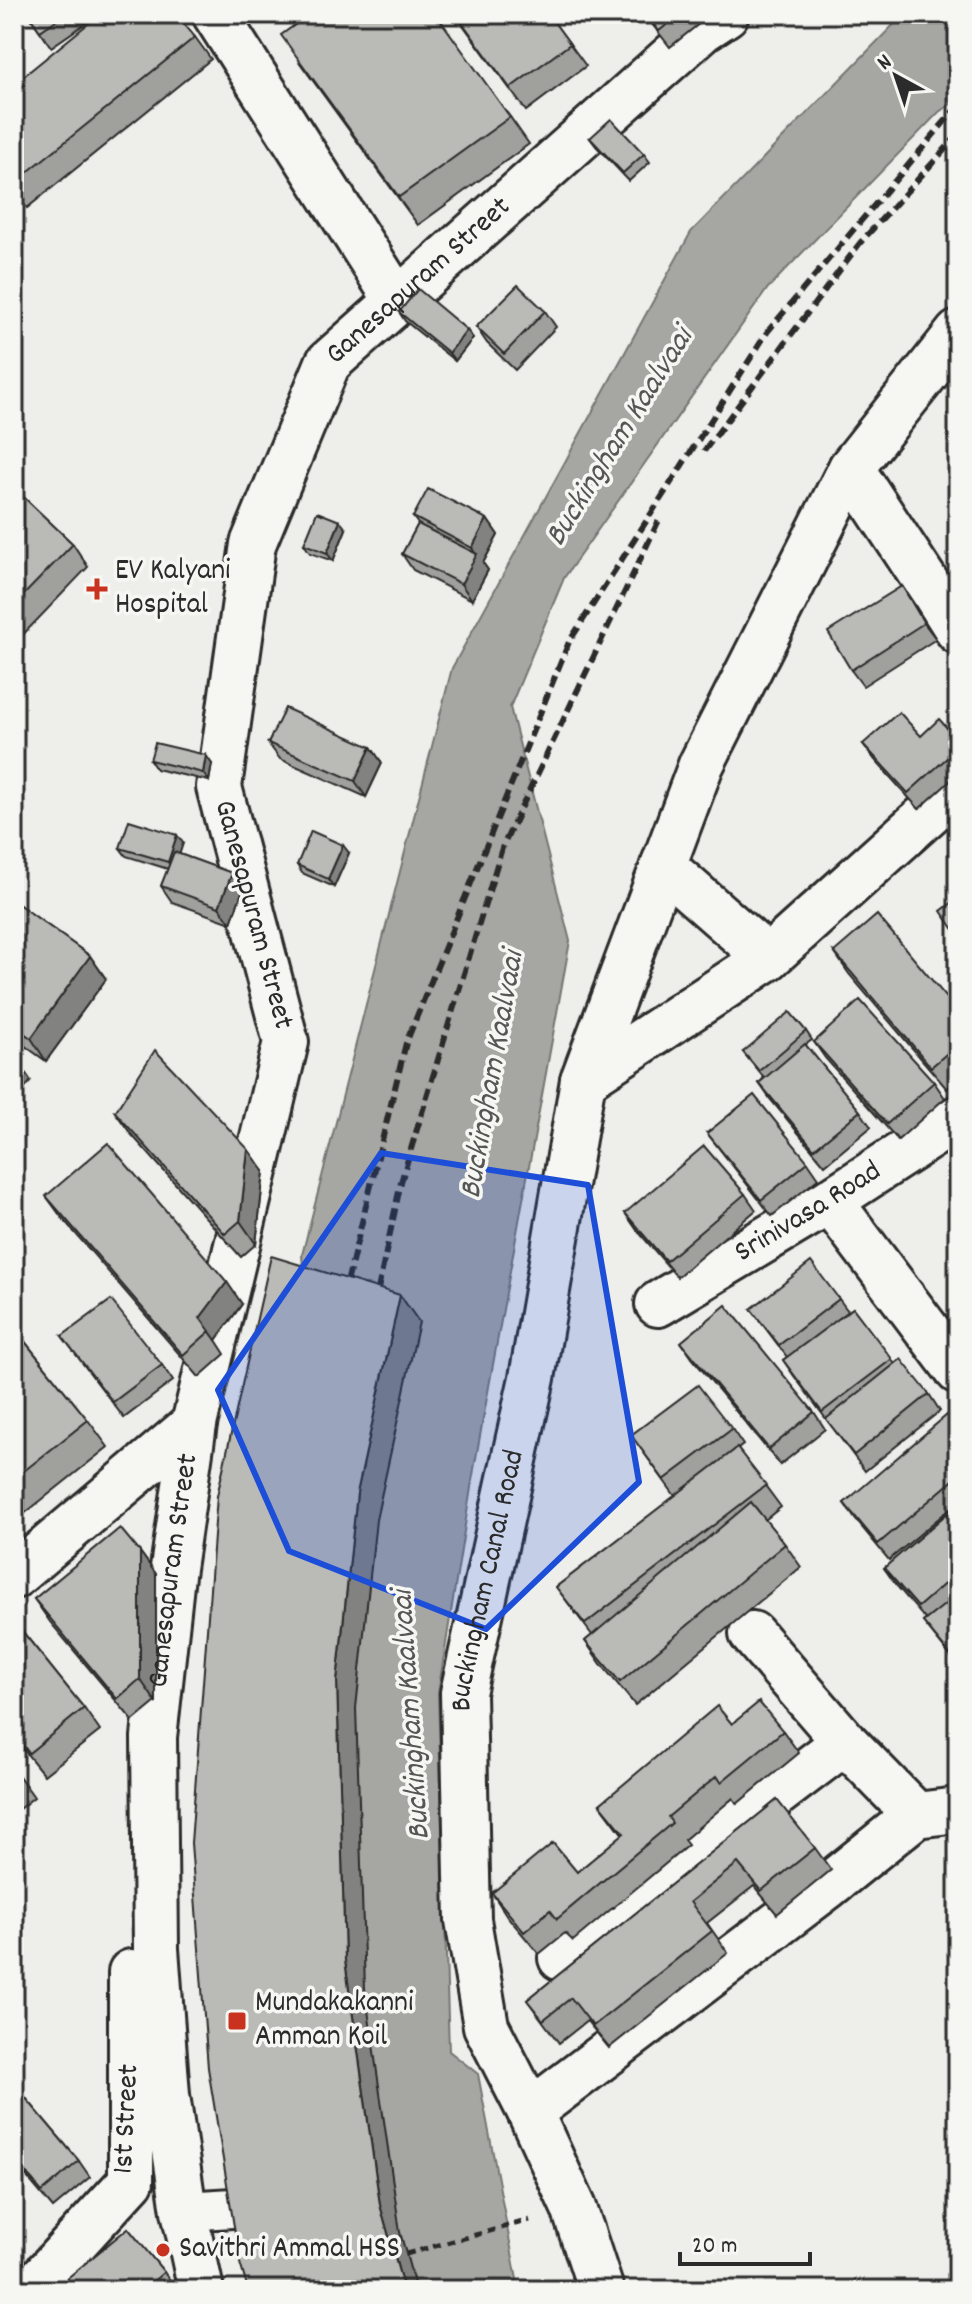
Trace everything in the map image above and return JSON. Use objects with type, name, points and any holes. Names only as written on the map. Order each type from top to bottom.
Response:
[{"type":"street","points":[[215,14],[398,302]]},
{"type":"street","name":"Ganesapuram Street","points":[[201,2290],[184,2211],[167,2095],[156,1949],[154,1737],[172,1575],[194,1424],[286,1042],[219,787],[253,544],[328,363],[703,29],[726,14]]},
{"type":"street","name":"Buckingham Canal Road","points":[[601,2290],[574,2208],[486,2026],[468,1920],[463,1693],[532,1378],[583,1080],[701,765],[851,468],[958,333]]},
{"type":"street","points":[[851,468],[958,631]]},
{"type":"street","points":[[583,1080],[768,958],[958,787]]},
{"type":"street","points":[[663,866],[768,958]]},
{"type":"street","name":"Srinivasa Road","points":[[658,1304],[830,1201],[958,1118]]},
{"type":"street","points":[[830,1201],[958,1371]]},
{"type":"street","points":[[14,1576],[194,1424]]},
{"type":"street","points":[[530,2112],[828,1886],[937,1812],[845,1742],[752,1634]]},
{"type":"street","points":[[561,1958],[845,1742]]},
{"type":"street","name":"1st Street","points":[[31,2290],[131,2181],[131,1912]]},
{"type":"street","points":[[184,2211],[292,2204]]},
{"type":"path","points":[[406,2254],[574,2208]]},
{"type":"highlighted area","points":[[381,1153],[588,1185],[639,1482],[486,1629],[289,1551],[218,1390]]},
{"type":"water","name":"Buckingham Kaalvaai","points":[[904,14],[958,14],[958,99],[939,112],[768,288],[564,578],[510,707],[570,941],[474,1469],[438,1693],[449,2051],[478,2074],[519,2290],[386,2290],[302,1255],[452,668],[691,232]]},
{"type":"building","points":[[28,14],[65,14],[40,31]]},
{"type":"building","points":[[100,14],[176,14],[195,37],[14,183],[14,84]]},
{"type":"building","points":[[293,14],[309,14],[298,21]]},
{"type":"building","points":[[310,14],[436,14],[510,117],[399,197],[281,35]]},
{"type":"building","points":[[456,14],[548,14],[570,44],[510,88]]},
{"type":"building","points":[[645,14],[680,14],[659,31]]},
{"type":"building","points":[[611,119],[644,154],[623,173],[590,138]]},
{"type":"building","points":[[518,285],[545,311],[504,354],[476,327]]},
{"type":"building","points":[[418,289],[467,330],[449,353],[399,312]]},
{"type":"building","points":[[14,488],[73,544],[14,605]]},
{"type":"building","points":[[428,489],[487,519],[472,548],[413,517]]},
{"type":"building","points":[[317,512],[340,521],[327,553],[304,544]]},
{"type":"building","points":[[418,524],[477,554],[461,584],[402,554]]},
{"type":"building","points":[[902,586],[924,623],[851,670],[828,632]]},
{"type":"building","points":[[285,708],[371,747],[355,781],[268,743]]},
{"type":"building","points":[[899,712],[921,736],[939,719],[958,740],[958,748],[908,793],[863,744]]},
{"type":"building","points":[[155,743],[206,755],[203,773],[150,760]]},
{"type":"building","points":[[129,820],[177,835],[168,862],[120,848]]},
{"type":"building","points":[[311,831],[343,845],[328,879],[297,865]]},
{"type":"building","points":[[174,852],[232,873],[219,907],[161,886]]},
{"type":"building","points":[[958,898],[958,935],[941,911]]},
{"type":"building","points":[[14,901],[90,956],[31,1038],[14,1026]]},
{"type":"building","points":[[877,915],[958,1011],[958,1044],[931,1067],[834,952]]},
{"type":"building","points":[[860,1000],[934,1082],[887,1124],[814,1042]]},
{"type":"building","points":[[790,1012],[806,1031],[759,1071],[743,1052]]},
{"type":"building","points":[[805,1044],[860,1111],[814,1149],[759,1083]]},
{"type":"building","points":[[155,1050],[248,1149],[240,1221],[225,1234],[115,1112]]},
{"type":"building","points":[[754,1095],[808,1162],[761,1200],[707,1133]]},
{"type":"building","points":[[108,1143],[227,1282],[200,1318],[210,1331],[183,1355],[46,1196]]},
{"type":"building","points":[[704,1146],[745,1194],[666,1261],[625,1213]]},
{"type":"building","points":[[271,1256],[400,1295],[357,1493],[337,1681],[345,1961],[380,2205],[404,2290],[248,2290],[240,2263],[208,2068],[191,1843],[217,1496]]},
{"type":"building","points":[[811,1262],[839,1299],[779,1345],[751,1309]]},
{"type":"building","points":[[111,1300],[162,1365],[113,1402],[62,1336]]},
{"type":"building","points":[[726,1305],[814,1412],[769,1449],[681,1342]]},
{"type":"building","points":[[853,1308],[892,1359],[822,1412],[783,1360]]},
{"type":"building","points":[[14,1328],[88,1420],[14,1479]]},
{"type":"building","points":[[901,1359],[929,1394],[854,1455],[826,1419]]},
{"type":"building","points":[[698,1385],[732,1429],[664,1480],[631,1435]]},
{"type":"building","points":[[947,1415],[958,1428],[958,1476],[878,1544],[844,1503]]},
{"type":"building","points":[[737,1448],[766,1485],[585,1624],[556,1587]]},
{"type":"building","points":[[751,1502],[785,1544],[620,1682],[585,1641]]},
{"type":"building","points":[[958,1504],[958,1572],[918,1607],[884,1568]]},
{"type":"building","points":[[120,1528],[140,1552],[140,1679],[117,1699],[34,1599]]},
{"type":"building","points":[[958,1594],[958,1651],[951,1656],[923,1622]]},
{"type":"building","points":[[14,1621],[84,1708],[29,1753],[14,1735]]},
{"type":"building","points":[[759,1702],[783,1731],[721,1782],[717,1776],[668,1817],[672,1823],[557,1919],[550,1910],[524,1932],[492,1893],[553,1843],[577,1872],[624,1833],[600,1804],[717,1706],[732,1724]]},
{"type":"building","points":[[777,1800],[815,1848],[761,1891],[738,1863],[690,1902],[712,1931],[593,2026],[571,1998],[543,2020],[527,2000]]},
{"type":"building","points":[[14,2084],[79,2161],[42,2192],[14,2159]]},
{"type":"building","points":[[128,2228],[164,2272],[143,2290],[53,2290]]},
{"type":"railway","points":[[343,1299],[406,1043],[569,642],[768,331],[958,106]]},
{"type":"railway","points":[[704,451],[860,243],[958,135]]},
{"type":"railway","points":[[374,1308],[401,1182],[502,848],[660,518]]},
{"type":"place","name":"EV Kalyani Hospital","points":[[97,589]]},
{"type":"place","name":"Mundakakanni Amman Koil","points":[[237,2021]]},
{"type":"place","name":"Savithri Ammal HSS","points":[[163,2250]]}]
